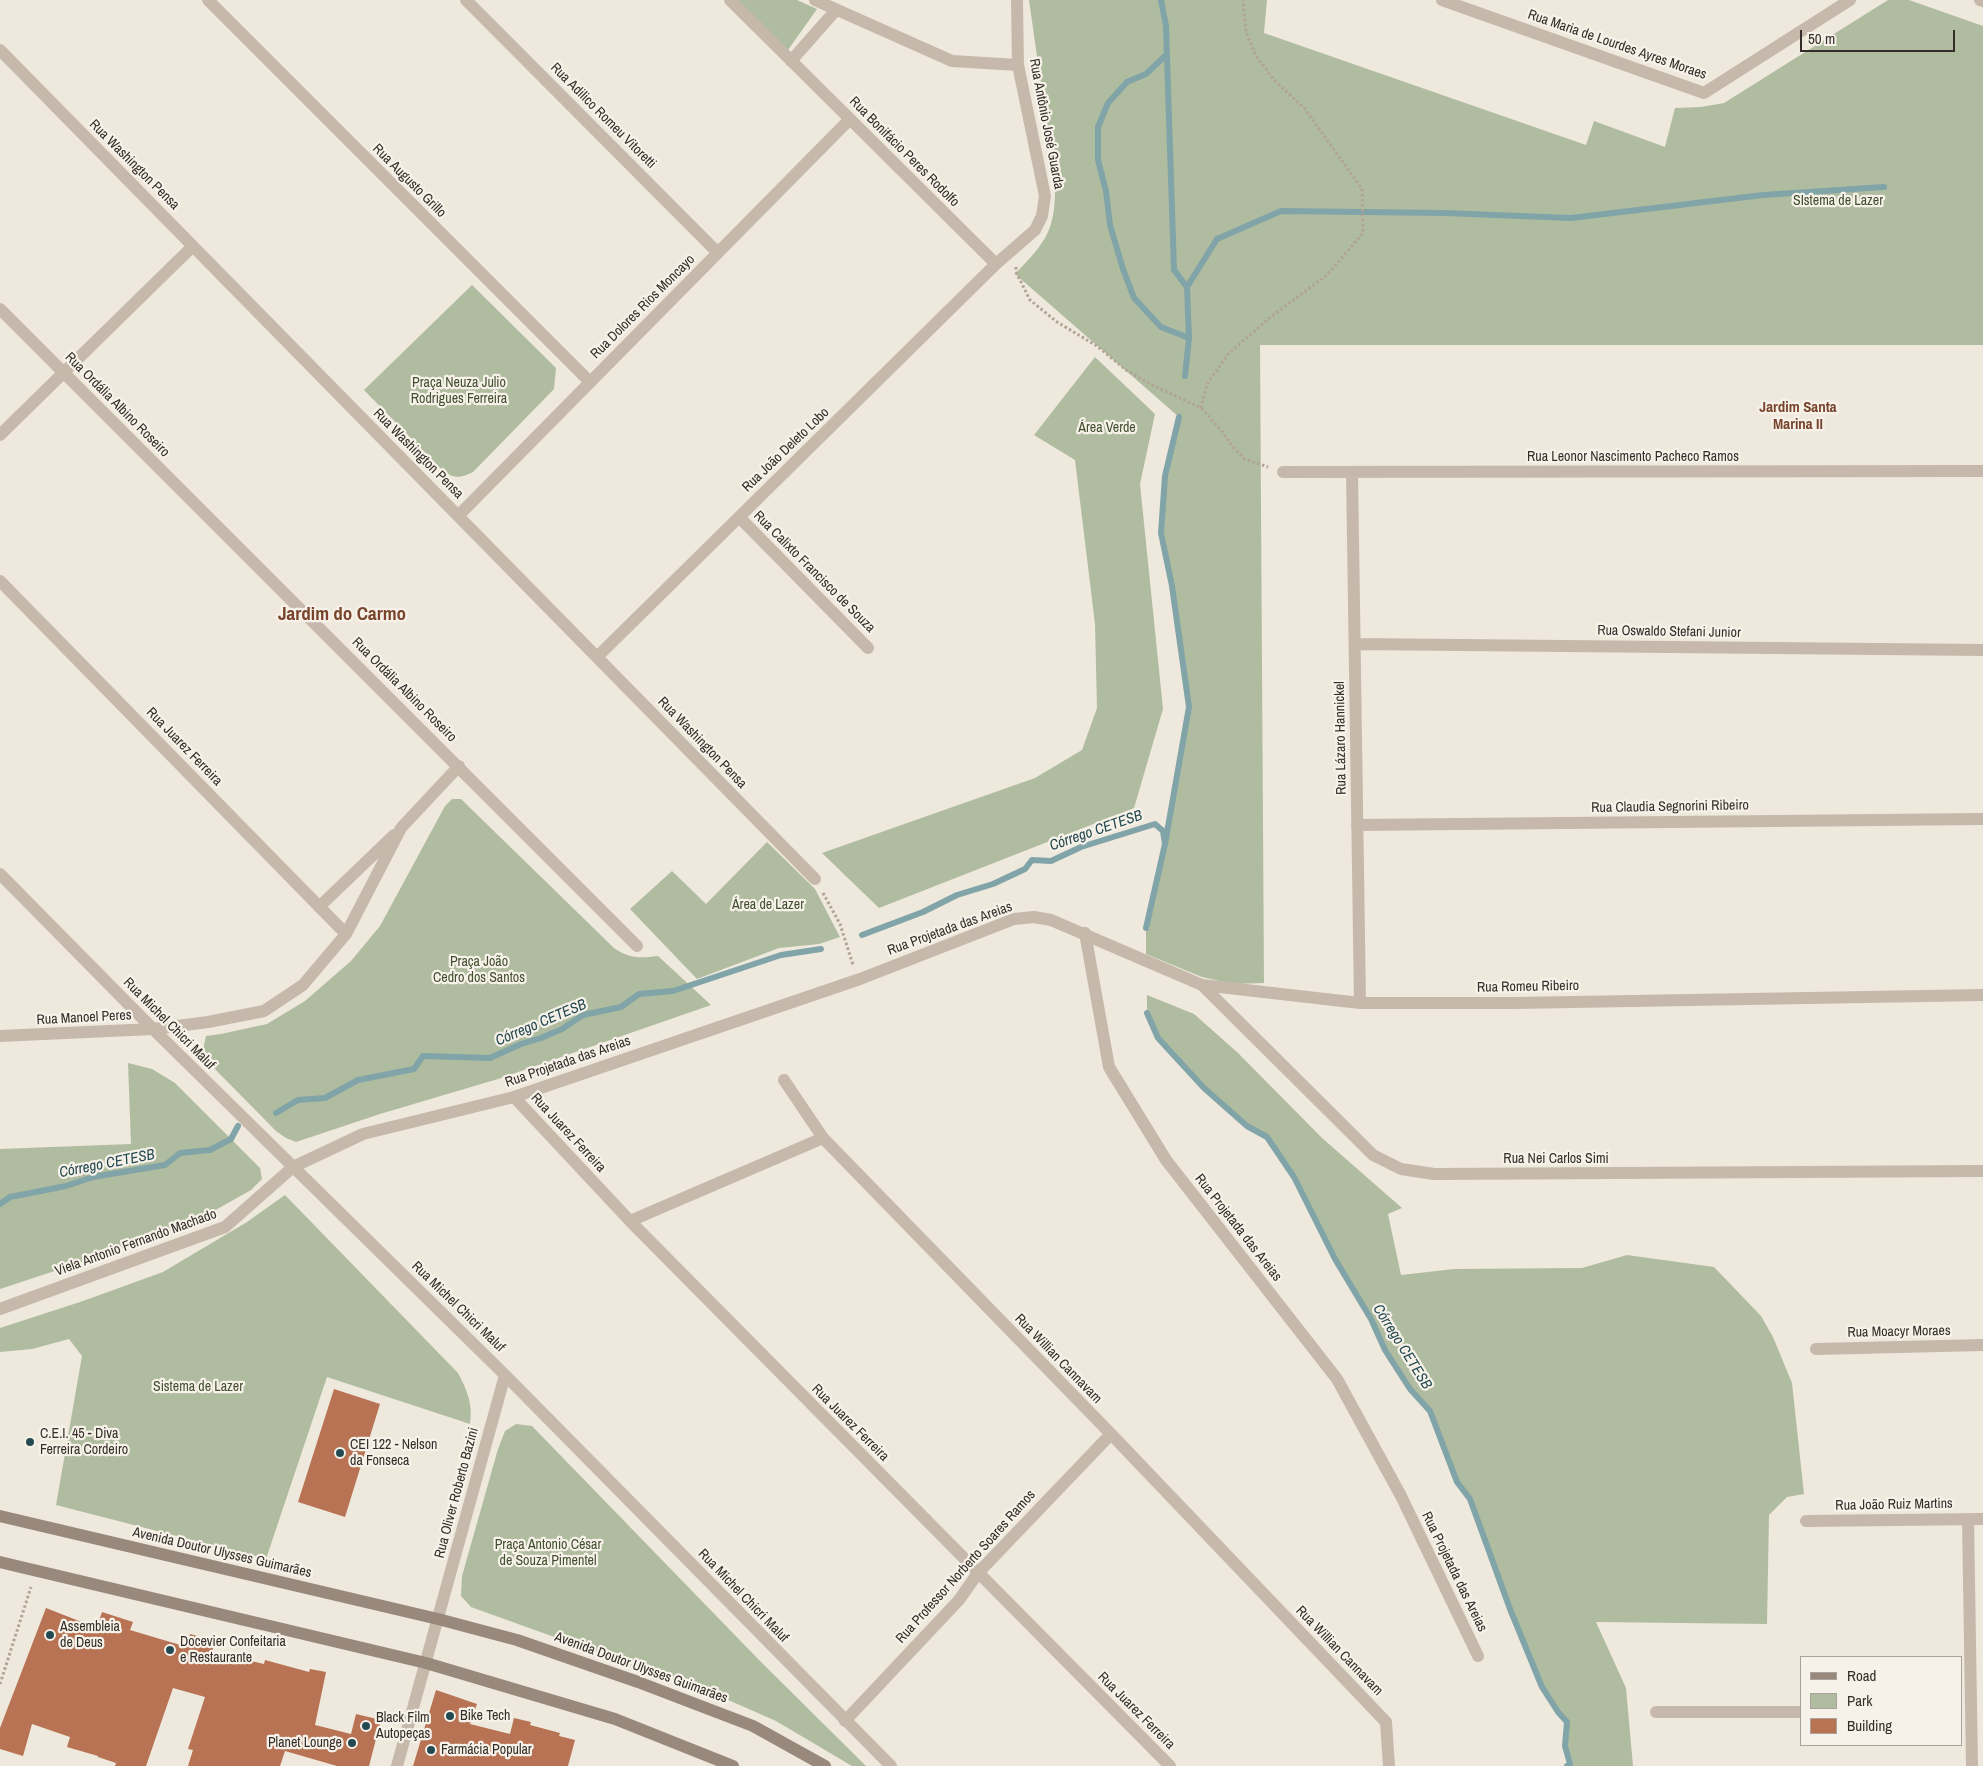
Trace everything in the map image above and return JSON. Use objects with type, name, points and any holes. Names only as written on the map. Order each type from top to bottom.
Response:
[{"type":"main road","name":"Avenida Doutor Ulysses Guimarães","points":[[0,1516],[438,1618],[517,1640],[638,1682],[753,1726],[825,1766]]},
{"type":"main road","points":[[0,1562],[426,1663],[615,1719],[733,1766]]},
{"type":"street","name":"Rua Augusto Grillo","points":[[208,0],[590,382]]},
{"type":"street","name":"Rua Adilico Romeu Vitoretti","points":[[466,0],[718,253]]},
{"type":"street","name":"Rua Bonifácio Peres Rodolfo","points":[[730,0],[996,264]]},
{"type":"street","points":[[815,0],[952,60],[1018,64]]},
{"type":"street","name":"Rua Antônio José Guarda","points":[[996,264],[1035,230],[1042,216],[1045,196],[1018,64],[1017,0]]},
{"type":"street","name":"Rua Maria de Lourdes Ayres Moraes","points":[[1442,0],[1704,93],[1850,0]]},
{"type":"street","points":[[791,61],[836,10]]},
{"type":"street","name":"Rua Washington Pensa","points":[[0,50],[815,879]]},
{"type":"street","name":"Rua Dolores Rios Moncayo","points":[[458,516],[850,120]]},
{"type":"street","points":[[0,435],[193,246]]},
{"type":"street","name":"Rua João Deleto Lobo","points":[[597,657],[996,264]]},
{"type":"street","name":"Rua Ordália Albino Roseiro","points":[[0,309],[637,946]]},
{"type":"street","name":"Rua Leonor Nascimento Pacheco Ramos","points":[[1283,472],[1983,471]]},
{"type":"street","name":"Rua Lázaro Hannickel","points":[[1352,472],[1360,1003]]},
{"type":"street","name":"Rua Calixto Francisco de Souza","points":[[739,518],[868,648]]},
{"type":"street","name":"Rua Juarez Ferreira","points":[[0,581],[346,934]]},
{"type":"street","name":"Rua Oswaldo Stefani Junior","points":[[1355,644],[1983,650]]},
{"type":"street","name":"Rua Manoel Peres","points":[[319,907],[401,828],[459,766]]},
{"type":"street","name":"Rua Claudia Segnorini Ribeiro","points":[[1357,825],[1983,819]]},
{"type":"street","name":"Rua Manoel Peres","points":[[0,1036],[153,1029],[208,1022],[264,1011],[303,986],[346,934],[401,828]]},
{"type":"street","name":"Rua Michel Chicri Maluf","points":[[0,874],[292,1167],[505,1375],[890,1766]]},
{"type":"street","name":"Rua Projetada das Areias","points":[[292,1167],[363,1134],[514,1097],[860,979],[1014,919],[1034,917],[1051,920],[1085,933],[1109,1067],[1166,1160],[1337,1379],[1401,1496],[1478,1656]]},
{"type":"street","name":"Rua Romeu Ribeiro","points":[[1085,933],[1128,954],[1202,985],[1360,1003],[1516,1003],[1983,995]]},
{"type":"street","name":"Rua Nei Carlos Simi","points":[[1202,985],[1372,1155],[1400,1169],[1434,1174],[1983,1171]]},
{"type":"street","name":"Rua Willian Cannavam","points":[[784,1080],[823,1138],[1111,1434],[1386,1722],[1390,1766]]},
{"type":"street","name":"Rua Juarez Ferreira","points":[[514,1097],[630,1221],[1170,1766]]},
{"type":"street","points":[[630,1221],[823,1138]]},
{"type":"street","name":"Viela Antonio Fernando Machado","points":[[0,1309],[225,1227],[292,1167]]},
{"type":"street","name":"Rua Moacyr Moraes","points":[[1816,1349],[1983,1346]]},
{"type":"street","name":"Rua Oliver Roberto Bazini","points":[[438,1618],[505,1375]]},
{"type":"street","name":"Rua Professor Norberto Soares Ramos","points":[[845,1721],[959,1600],[978,1573],[1111,1434]]},
{"type":"street","name":"Rua João Ruiz Martins","points":[[1806,1521],[1983,1518]]},
{"type":"street","points":[[1968,1519],[1966,1711],[1972,1766]]},
{"type":"street","points":[[397,1766],[438,1618]]},
{"type":"street","points":[[1656,1712],[1800,1712]]},
{"type":"path","points":[[1201,408],[1207,384],[1229,353],[1272,316],[1327,275],[1363,232],[1362,189],[1305,109],[1275,81],[1256,56],[1246,32],[1243,0]]},
{"type":"path","points":[[1018,244],[1016,272],[1030,300],[1057,322],[1097,346],[1126,370],[1152,385],[1201,408],[1221,430],[1232,446],[1246,459],[1283,472]]},
{"type":"path","points":[[815,879],[840,924],[850,958]]},
{"type":"path","points":[[0,1684],[36,1570]]},
{"type":"green space","points":[[734,0],[797,0],[817,9],[788,50]]},
{"type":"green space","name":"SIstema de Lazer","points":[[1029,0],[1267,0],[1264,33],[1586,145],[1594,121],[1665,147],[1675,108],[1701,107],[1724,103],[1888,0],[1909,0],[1983,26],[1983,345],[1260,345],[1264,983],[1233,984],[1202,977],[1146,954],[1146,928],[1165,844],[1189,707],[1172,586],[1161,533],[1165,476],[1179,417],[1015,274],[1042,244],[1051,224],[1055,199],[1055,183]]},
{"type":"green space","name":"Praça Neuza Julio Rodrigues Ferreira","points":[[472,285],[556,368],[554,389],[473,472],[458,477],[443,471],[364,390]]},
{"type":"green space","name":"Área Verde","points":[[1095,357],[1155,414],[1140,484],[1163,709],[1134,808],[879,908],[822,853],[1035,778],[1082,750],[1097,708],[1095,624],[1075,460],[1034,435]]},
{"type":"green space","name":"Praça João Cedro dos Santos","points":[[452,799],[461,799],[614,948],[635,957],[658,956],[711,1005],[498,1079],[380,1114],[296,1142],[286,1138],[276,1131],[205,1059],[203,1050],[206,1036],[267,1024],[305,1001],[351,961],[380,926],[445,806]]},
{"type":"green space","name":"Área de Lazer","points":[[767,842],[815,889],[840,937],[819,944],[779,948],[697,979],[630,909],[672,871],[706,904]]},
{"type":"green space","points":[[1147,995],[1194,1014],[1238,1053],[1322,1138],[1402,1208],[1388,1214],[1401,1275],[1454,1269],[1582,1268],[1627,1255],[1714,1267],[1761,1316],[1773,1337],[1792,1383],[1804,1494],[1787,1497],[1769,1515],[1767,1624],[1596,1622],[1626,1688],[1633,1766],[1567,1766],[1570,1764],[1565,1746],[1567,1722],[1558,1712],[1542,1687],[1495,1570],[1470,1499],[1457,1482],[1430,1411],[1410,1389],[1385,1350],[1371,1319],[1335,1259],[1294,1177],[1282,1158],[1267,1137],[1247,1126],[1204,1088],[1158,1038],[1147,1013]]},
{"type":"green space","points":[[128,1063],[152,1069],[175,1083],[260,1168],[262,1179],[251,1190],[182,1229],[0,1289],[0,1149],[131,1144]]},
{"type":"green space","name":"Sistema de Lazer","points":[[285,1195],[458,1373],[468,1397],[471,1410],[470,1424],[327,1377],[266,1559],[56,1505],[82,1356],[69,1339],[32,1349],[0,1352],[0,1328],[163,1272],[247,1222]]},
{"type":"green space","name":"Praça Antonio César de Souza Pimentel","points":[[516,1424],[532,1426],[760,1661],[866,1766],[852,1766],[776,1721],[726,1699],[471,1607],[461,1596],[462,1576],[498,1449],[505,1431]]},
{"type":"building","name":"CEI 122 - Nelson da Fonseca","points":[[334,1389],[380,1404],[345,1517],[298,1502]]},
{"type":"building","points":[[46,1608],[97,1628],[102,1612],[133,1622],[130,1630],[187,1647],[190,1634],[215,1641],[212,1652],[264,1664],[265,1660],[309,1672],[310,1669],[326,1672],[315,1725],[351,1734],[356,1714],[381,1720],[369,1766],[337,1766],[285,1751],[280,1766],[188,1766],[193,1750],[188,1749],[205,1697],[173,1688],[146,1766],[115,1766],[116,1763],[67,1747],[70,1737],[32,1724],[23,1756],[0,1749],[0,1728]]},
{"type":"building","points":[[436,1690],[477,1704],[470,1724],[510,1734],[514,1718],[531,1722],[530,1725],[560,1733],[559,1736],[575,1740],[568,1766],[413,1766]]},
{"type":"waterway","points":[[1161,0],[1166,26],[1174,270],[1187,287],[1189,338],[1185,376]]},
{"type":"waterway","points":[[1166,55],[1146,74],[1127,82],[1108,103],[1098,127],[1098,160],[1106,191],[1110,225],[1134,298],[1161,327],[1189,338]]},
{"type":"waterway","points":[[1187,287],[1217,239],[1281,211],[1444,213],[1571,218],[1763,195],[1884,187]]},
{"type":"waterway","points":[[1165,844],[1189,707],[1172,586],[1161,533],[1165,476],[1179,417]]},
{"type":"waterway","name":"Córrego CETESB","points":[[862,935],[923,912],[957,895],[993,884],[1025,869],[1032,860],[1051,861],[1081,847],[1155,824],[1163,831],[1165,844],[1146,928]]},
{"type":"waterway","name":"Córrego CETESB","points":[[276,1113],[298,1100],[325,1098],[358,1080],[414,1069],[423,1056],[490,1058],[562,1029],[583,1015],[621,1007],[639,994],[673,991],[781,955],[821,949]]},
{"type":"waterway","name":"Córrego CETESB","points":[[1147,1013],[1158,1038],[1204,1088],[1247,1126],[1267,1137],[1294,1177],[1335,1259],[1371,1319],[1385,1350],[1410,1389],[1430,1411],[1457,1482],[1470,1499],[1510,1609],[1542,1687],[1558,1712],[1567,1722],[1565,1746],[1570,1764],[1567,1766]]},
{"type":"waterway","name":"Córrego CETESB","points":[[0,1204],[10,1197],[66,1186],[93,1177],[165,1165],[180,1153],[210,1150],[231,1139],[238,1126]]},
{"type":"place","name":"C.E.I. 45 - Diva Ferreira Cordeiro","points":[[30,1442]]},
{"type":"place","name":"CEI 122 - Nelson da Fonseca","points":[[340,1453]]},
{"type":"place","name":"Assembleia de Deus","points":[[50,1635]]},
{"type":"place","name":"Docevier Confeitaria e Restaurante","points":[[170,1650]]},
{"type":"place","name":"Bike Tech","points":[[450,1716]]},
{"type":"place","name":"Black Film Autopeças","points":[[366,1726]]},
{"type":"place","name":"Planet Lounge","points":[[352,1743]]},
{"type":"place","name":"Farmácia Popular","points":[[431,1750]]},
{"type":"district","name":"Jardim Santa Marina II","points":[[1798,416]]},
{"type":"district","name":"Jardim do Carmo","points":[[342,615]]}]
